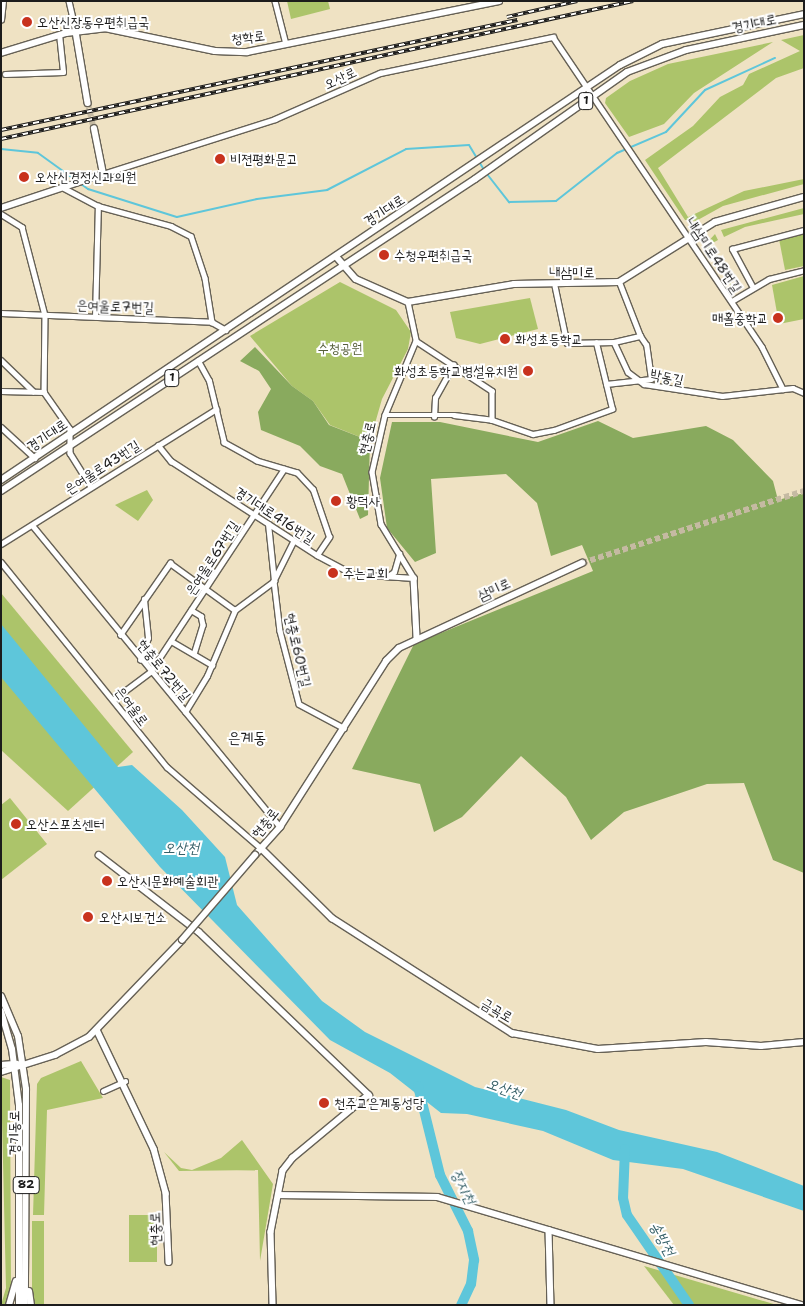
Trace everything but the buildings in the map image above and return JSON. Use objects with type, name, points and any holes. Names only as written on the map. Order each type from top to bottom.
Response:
[{"type":"main road","name":"경기대로","points":[[1,480],[488,156],[586,88],[662,44],[804,14]]},
{"type":"main road","name":"경기대로","points":[[1,491],[475,179],[592,97],[653,59],[804,25]]},
{"type":"main road","name":"경기동로","points":[[1,996],[24,1066],[25,1305]]},
{"type":"main road","name":"경기동로","points":[[1,1011],[15,1067],[19,1305]]},
{"type":"main road","points":[[26,1239],[30,1305]]},
{"type":"main road","points":[[9,1305],[19,1263]]},
{"type":"street","points":[[1,20],[3,1]]},
{"type":"street","points":[[69,1],[88,103]]},
{"type":"street","points":[[275,1],[286,44]]},
{"type":"street","name":"청학로","points":[[1,54],[59,36],[105,28],[229,52],[286,44],[499,1]]},
{"type":"street","points":[[5,74],[63,72],[59,36]]},
{"type":"street","name":"오산로","points":[[67,187],[275,119],[380,73],[553,37],[586,88]]},
{"type":"street","name":"내삼미로48번길","points":[[586,88],[732,301],[770,360],[783,388]]},
{"type":"street","points":[[94,129],[102,174]]},
{"type":"street","points":[[1,208],[67,187],[98,206],[171,226],[191,236],[205,278],[212,322]]},
{"type":"street","name":"내삼미로","points":[[408,302],[514,284],[556,286],[619,282],[688,237],[738,213],[804,197]]},
{"type":"street","points":[[95,317],[98,206]]},
{"type":"street","points":[[1,214],[22,227],[45,315],[44,392],[70,429],[68,436],[70,454],[91,486]]},
{"type":"street","points":[[753,288],[732,249],[804,230]]},
{"type":"street","points":[[336,256],[342,266],[356,279],[408,302],[416,341],[492,391],[492,420]]},
{"type":"street","points":[[732,301],[753,288],[804,270]]},
{"type":"street","points":[[606,384],[651,379],[646,345],[640,336],[619,282]]},
{"type":"street","points":[[556,286],[567,343],[614,342],[640,336]]},
{"type":"street","name":"은여울로7번길","points":[[1,313],[212,322],[226,330]]},
{"type":"street","name":"현충로","points":[[414,578],[400,554],[386,537],[374,501],[372,472],[385,416],[416,341]]},
{"type":"street","name":"박동길","points":[[614,342],[637,380],[711,396],[783,388],[804,393]]},
{"type":"street","points":[[385,416],[434,416],[492,420],[532,434],[554,430],[612,409],[596,343]]},
{"type":"street","points":[[1,360],[33,391]]},
{"type":"street","name":"경기대로416번길","points":[[158,445],[171,461],[317,555],[329,537],[313,490],[298,473],[284,469],[224,443],[209,382],[198,361]]},
{"type":"street","points":[[434,416],[435,398],[453,365]]},
{"type":"street","points":[[1,391],[44,392]]},
{"type":"street","name":"은여울로43번길","points":[[1,544],[33,526],[91,486],[216,409]]},
{"type":"street","points":[[1,427],[35,458]]},
{"type":"street","name":"은여울로67번길","points":[[114,699],[150,672],[284,469]]},
{"type":"street","name":"현충로60번길","points":[[268,524],[280,631],[299,704],[344,728]]},
{"type":"street","name":"현충로72번길","points":[[33,526],[140,660],[280,828]]},
{"type":"street","points":[[185,712],[212,665],[235,610],[274,581],[294,541]]},
{"type":"street","points":[[387,577],[394,572],[400,554]]},
{"type":"street","points":[[317,555],[352,574],[414,578],[416,638]]},
{"type":"street","name":"은여울로","points":[[1,562],[193,793],[261,848]]},
{"type":"street","points":[[120,635],[170,563],[235,610]]},
{"type":"street","name":"삼미로","points":[[416,638],[582,563]]},
{"type":"street","points":[[140,660],[148,638],[144,599]]},
{"type":"street","name":"은여울로67번길","points":[[191,610],[201,616],[203,625],[194,654]]},
{"type":"street","name":"현충로","points":[[24,1066],[70,1048],[97,1030],[182,940],[280,828],[386,661],[416,638]]},
{"type":"street","points":[[171,641],[212,665]]},
{"type":"street","name":"금곡로","points":[[261,848],[332,918],[512,1033],[598,1049],[706,1042],[761,1046],[804,1042]]},
{"type":"street","points":[[99,855],[199,932],[369,1096],[293,1158],[283,1171],[271,1232],[273,1305]]},
{"type":"street","name":"현충로","points":[[97,1030],[125,1081],[154,1149],[166,1193],[168,1262]]},
{"type":"street","points":[[1,1065],[15,1067]]},
{"type":"street","points":[[1,1072],[24,1066]]},
{"type":"street","points":[[103,1092],[125,1081]]},
{"type":"street","points":[[278,1195],[437,1197],[483,1209],[801,1305]]},
{"type":"street","points":[[549,1230],[551,1305]]},
{"type":"green space","points":[[287,1],[328,1],[330,9],[291,19]]},
{"type":"green space","points":[[804,35],[804,68],[776,78],[658,168],[688,217],[744,191],[804,179],[804,184],[723,206],[696,221],[685,220],[645,160],[693,126],[720,97],[743,85],[749,74],[800,51],[781,40]]},
{"type":"green space","points":[[773,42],[694,93],[664,124],[629,137],[605,103],[606,98],[630,81],[668,64]]},
{"type":"green space","points":[[804,208],[804,214],[745,227],[724,237],[721,230]]},
{"type":"green space","points":[[715,234],[718,240],[709,245],[736,293],[704,246]]},
{"type":"green space","points":[[804,234],[804,266],[785,270],[779,239]]},
{"type":"green space","points":[[804,276],[804,319],[779,324],[772,285]]},
{"type":"green space","name":"수청공원","points":[[340,282],[396,310],[411,332],[408,349],[382,399],[370,441],[330,425],[313,401],[292,386],[250,336]]},
{"type":"green space","points":[[530,298],[538,329],[480,344],[456,338],[450,312]]},
{"type":"green space","points":[[255,347],[292,386],[313,401],[329,425],[370,441],[368,515],[360,519],[342,474],[320,466],[300,446],[261,430],[258,412],[271,389],[259,371],[240,361]]},
{"type":"green space","points":[[598,421],[633,438],[706,426],[733,440],[773,481],[778,500],[804,493],[804,873],[773,860],[744,783],[707,784],[624,812],[591,840],[566,797],[521,756],[462,817],[434,832],[420,784],[352,769],[414,644],[593,571],[582,545],[551,556],[537,503],[506,474],[431,479],[436,553],[415,562],[387,528],[380,478],[392,422],[440,422],[538,442]]},
{"type":"green space","points":[[147,490],[153,500],[138,521],[115,505]]},
{"type":"green space","points":[[1,593],[133,752],[68,811],[1,750]]},
{"type":"green space","name":"오산스포츠센터","points":[[10,798],[47,844],[1,880],[1,805]]},
{"type":"green space","points":[[81,1061],[103,1098],[47,1110],[44,1215],[33,1215],[37,1084],[41,1078]]},
{"type":"green space","points":[[1,1077],[10,1080],[11,1288],[6,1305],[1,1305],[6,1288]]},
{"type":"green space","points":[[242,1140],[273,1184],[260,1261],[258,1170],[179,1171],[164,1152],[181,1168],[192,1170],[221,1158]]},
{"type":"green space","points":[[129,1215],[157,1215],[157,1262],[129,1262]]},
{"type":"green space","points":[[32,1221],[44,1221],[44,1305],[32,1305]]},
{"type":"green space","points":[[644,1266],[777,1305],[674,1305]]},
{"type":"water","name":"오산천","points":[[1,624],[118,767],[132,765],[182,810],[225,857],[237,905],[322,1001],[365,1032],[475,1087],[566,1110],[619,1130],[717,1152],[804,1186],[804,1211],[683,1169],[613,1160],[543,1131],[467,1114],[441,1113],[390,1073],[330,1040],[160,867],[1,677]]},
{"type":"waterway","points":[[487,174],[509,202],[556,201],[617,153],[666,132],[705,90],[775,58]]},
{"type":"waterway","points":[[1,149],[38,153],[88,189],[177,217],[257,199],[327,190],[406,149],[469,145],[484,170]]},
{"type":"waterway","name":"장지천","points":[[418,1086],[440,1175],[468,1231],[474,1260],[471,1284],[461,1305]]},
{"type":"waterway","name":"송방천","points":[[625,1149],[623,1198],[627,1215],[689,1305]]},
{"type":"tunnel","points":[[88,103],[94,129]]},
{"type":"tunnel","points":[[582,563],[804,491]]},
{"type":"railway","points":[[507,17],[577,1]]},
{"type":"railway","points":[[1,139],[633,1]]},
{"type":"railway","points":[[1,130],[517,20]]},
{"type":"place","name":"오산신장동우편취급국","points":[[27,22]]},
{"type":"place","name":"비젼평화문고","points":[[220,159]]},
{"type":"place","name":"오산신경정신과의원","points":[[24,177]]},
{"type":"place","name":"수청우편취급국","points":[[384,255]]},
{"type":"place","name":"매홀중학교","points":[[778,318]]},
{"type":"place","name":"화성초등학교","points":[[505,339]]},
{"type":"place","name":"화성초등학교병설유치원","points":[[528,371]]},
{"type":"place","name":"황덕사","points":[[336,501]]},
{"type":"place","name":"주는교회","points":[[333,573]]},
{"type":"place","name":"오산스포츠센터","points":[[16,824]]},
{"type":"place","name":"오산시문화예술회관","points":[[107,881]]},
{"type":"place","name":"오산시보건소","points":[[88,917]]},
{"type":"place","name":"천주교은계동성당","points":[[324,1103]]},
{"type":"district","name":"은계동","points":[[247,738]]}]
